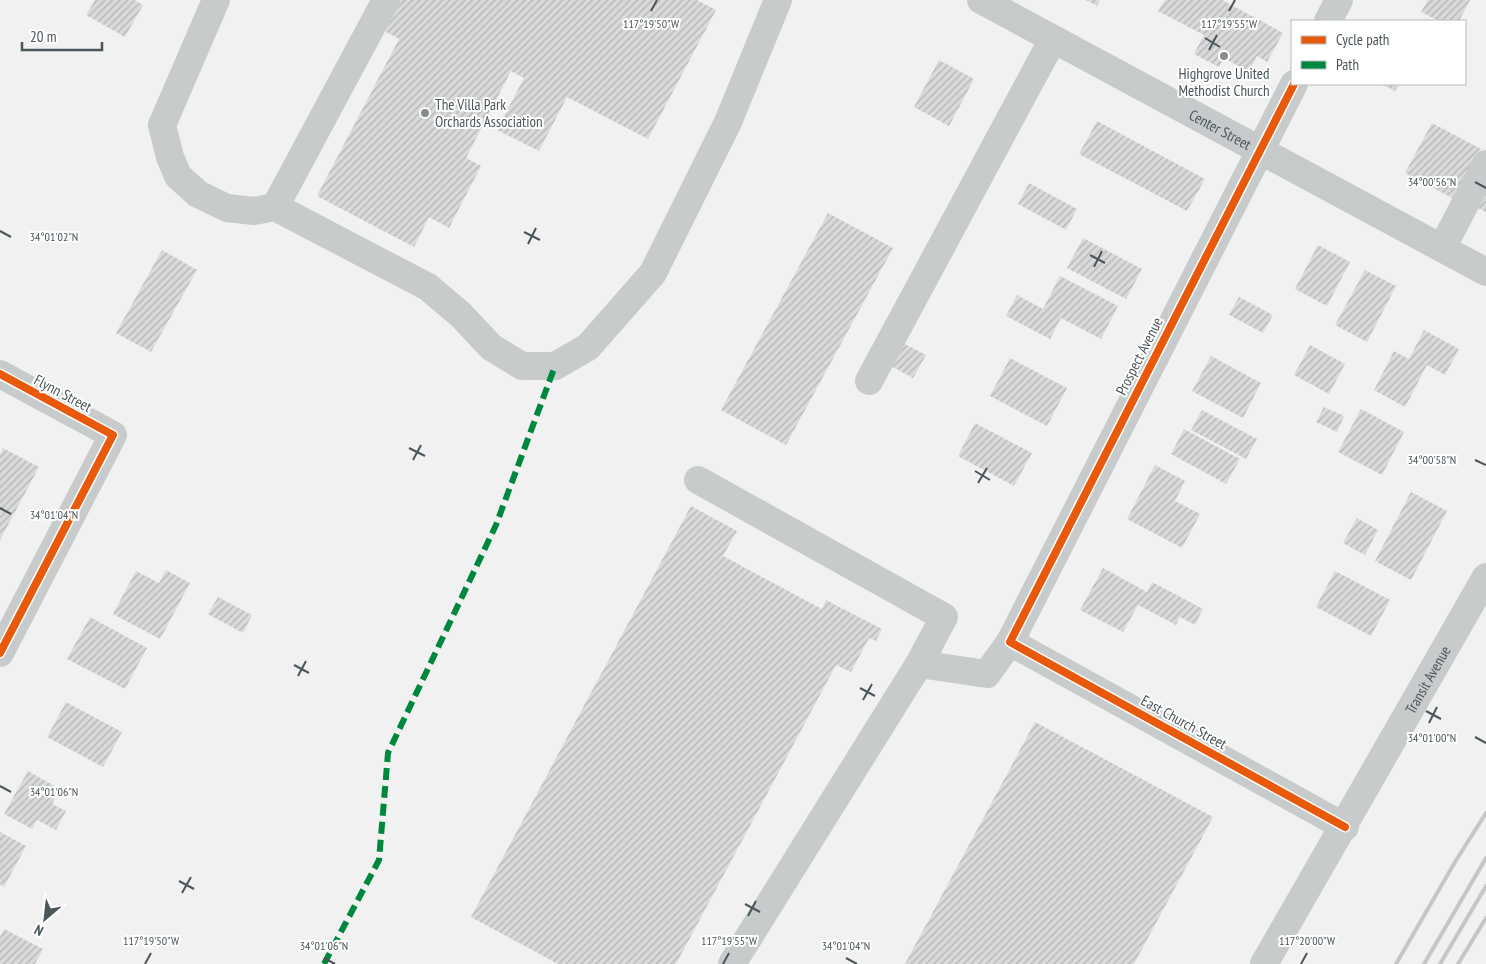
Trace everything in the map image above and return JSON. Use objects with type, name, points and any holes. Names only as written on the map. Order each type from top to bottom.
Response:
[{"type":"main road","name":"Center Street","points":[[981,0],[1258,151],[1486,272]]},
{"type":"street","points":[[216,0],[162,125],[170,156],[178,176],[198,194],[227,208],[254,211],[276,206],[428,287],[461,315],[491,347],[522,366],[555,366],[588,348],[653,274],[728,122],[778,0]]},
{"type":"street","points":[[276,206],[386,0]]},
{"type":"street","points":[[1329,20],[1339,0]]},
{"type":"street","points":[[869,381],[1053,39]]},
{"type":"street","name":"Prospect Avenue","points":[[919,664],[987,674],[1010,642],[1258,151],[1293,85]]},
{"type":"street","points":[[1442,248],[1486,164]]},
{"type":"street","name":"Flynn Street","points":[[0,374],[113,435],[0,653]]},
{"type":"street","points":[[698,480],[944,617],[919,664],[732,964]]},
{"type":"street","name":"Transit Avenue","points":[[1264,964],[1345,826],[1486,577]]},
{"type":"street","name":"East Church Street","points":[[1010,642],[1345,826]]},
{"type":"building","points":[[95,0],[134,0],[143,5],[125,37],[86,15]]},
{"type":"building","name":"The Villa Park Orchards Association","points":[[400,0],[697,0],[716,10],[648,139],[567,97],[539,151],[497,130],[524,78],[511,71],[466,158],[481,166],[449,228],[429,217],[414,247],[317,196],[399,39],[384,31]]},
{"type":"building","points":[[1086,0],[1100,0],[1097,6]]},
{"type":"building","points":[[1165,0],[1222,0],[1283,33],[1267,62],[1257,56],[1249,72],[1224,58],[1219,67],[1194,54],[1204,35],[1158,11]]},
{"type":"building","points":[[1428,0],[1470,0],[1460,20],[1437,20],[1421,12]]},
{"type":"building","points":[[939,60],[974,79],[949,126],[914,107]]},
{"type":"building","points":[[1383,85],[1398,85],[1395,91]]},
{"type":"building","points":[[1097,121],[1205,179],[1187,211],[1079,154]]},
{"type":"building","points":[[1432,123],[1481,149],[1454,199],[1405,173]]},
{"type":"building","points":[[1029,183],[1077,209],[1066,230],[1018,204]]},
{"type":"building","points":[[1486,183],[1486,212],[1474,206]]},
{"type":"building","points":[[828,213],[893,248],[786,445],[721,410]]},
{"type":"building","points":[[1083,238],[1142,269],[1126,299],[1067,268]]},
{"type":"building","points":[[1318,245],[1350,262],[1327,306],[1295,289]]},
{"type":"building","points":[[162,250],[197,270],[151,352],[116,333]]},
{"type":"building","points":[[1365,270],[1396,286],[1367,342],[1335,325]]},
{"type":"building","points":[[1060,276],[1118,306],[1101,339],[1061,318],[1050,339],[1006,316],[1017,295],[1043,309]]},
{"type":"building","points":[[1239,297],[1273,315],[1263,333],[1229,315]]},
{"type":"building","points":[[1424,330],[1459,349],[1445,375],[1427,365],[1405,407],[1374,390],[1394,351],[1409,359]]},
{"type":"building","points":[[901,342],[926,355],[913,378],[889,365]]},
{"type":"building","points":[[1310,345],[1345,364],[1329,394],[1294,375]]},
{"type":"building","points":[[1211,356],[1261,383],[1243,418],[1192,391]]},
{"type":"building","points":[[1010,358],[1067,388],[1047,426],[990,396]]},
{"type":"building","points":[[1324,407],[1344,416],[1337,432],[1316,422]]},
{"type":"building","points":[[1361,409],[1404,432],[1382,475],[1338,452]]},
{"type":"building","points":[[1202,410],[1257,439],[1246,459],[1191,430]]},
{"type":"building","points":[[975,423],[1032,453],[1014,486],[958,456]]},
{"type":"building","points":[[1184,429],[1240,459],[1226,484],[1171,454]]},
{"type":"building","points":[[3,448],[39,467],[0,540],[0,454]]},
{"type":"building","points":[[1155,465],[1185,481],[1175,501],[1200,514],[1182,548],[1127,519]]},
{"type":"building","points":[[1411,492],[1447,511],[1411,580],[1375,561]]},
{"type":"building","points":[[691,506],[737,531],[723,556],[822,609],[826,600],[882,629],[876,641],[869,638],[851,672],[836,665],[676,964],[558,964],[471,917]]},
{"type":"building","points":[[1357,518],[1378,530],[1365,555],[1343,543]]},
{"type":"building","points":[[1103,568],[1147,592],[1152,582],[1203,609],[1195,625],[1180,617],[1176,625],[1138,605],[1123,632],[1080,610]]},
{"type":"building","points":[[166,570],[190,583],[160,639],[113,614],[136,571],[159,583]]},
{"type":"building","points":[[1335,571],[1390,600],[1371,636],[1316,607]]},
{"type":"building","points":[[218,597],[252,615],[243,633],[208,614]]},
{"type":"building","points":[[90,617],[147,648],[125,689],[67,659]]},
{"type":"building","points":[[66,702],[122,732],[103,767],[47,737]]},
{"type":"building","points":[[1035,722],[1213,817],[1134,964],[905,964]]},
{"type":"building","points":[[28,771],[60,789],[52,804],[66,811],[56,830],[37,820],[32,829],[4,814]]},
{"type":"building","points":[[0,832],[26,846],[4,887],[0,884]]},
{"type":"building","points":[[4,929],[43,949],[35,964],[0,964],[0,937]]},
{"type":"railway","points":[[1396,964],[1455,862],[1486,813]]},
{"type":"railway","points":[[1424,964],[1486,858]]},
{"type":"railway","points":[[1440,964],[1486,886]]},
{"type":"railway","points":[[1458,964],[1486,918]]},
{"type":"marked path","points":[[324,964],[379,860],[388,753],[496,525],[555,366]]},
{"type":"cycle path","points":[[1293,85],[1010,642],[1345,827]]},
{"type":"cycle path","points":[[0,374],[113,435],[0,653]]},
{"type":"place","name":"Highgrove United Methodist Church","points":[[1224,56]]},
{"type":"place","name":"The Villa Park Orchards Association","points":[[425,113]]}]
